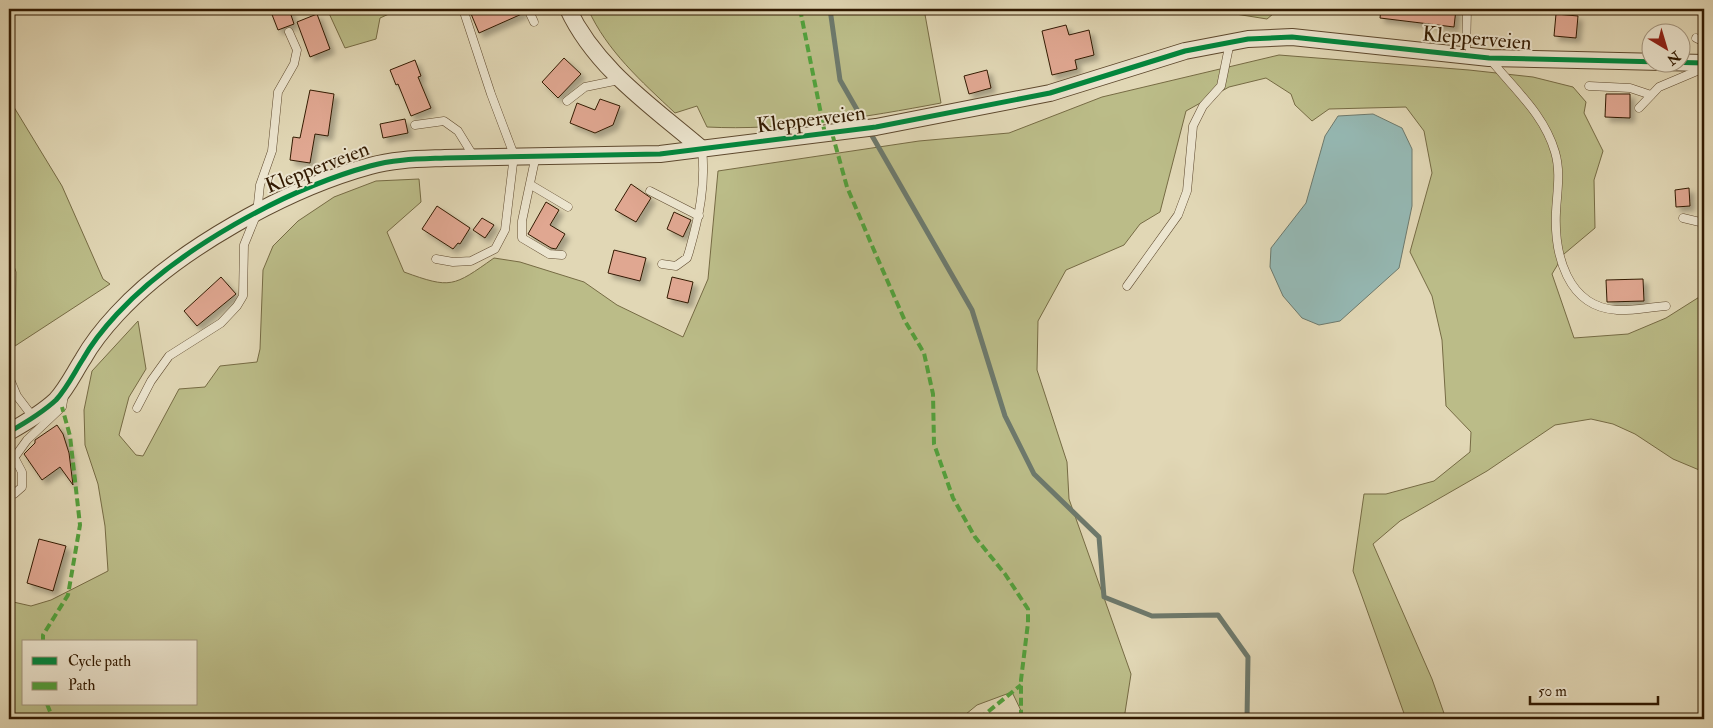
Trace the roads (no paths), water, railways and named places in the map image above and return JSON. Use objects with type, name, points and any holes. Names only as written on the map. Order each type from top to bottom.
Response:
[{"type":"street","points":[[568,9],[581,33],[600,59],[702,149]]},
{"type":"street","name":"Klepperveien","points":[[9,432],[55,401],[100,334],[138,294],[187,254],[257,213],[328,181],[372,165],[416,159],[514,155],[622,156],[702,149],[876,127],[964,112],[1050,93],[1185,51],[1230,42],[1292,37],[1489,58],[1704,63]]},
{"type":"lane","points":[[436,259],[453,262],[472,261],[495,249],[505,230],[514,155],[490,94],[463,9]]},
{"type":"lane","points":[[528,9],[534,22]]},
{"type":"lane","points":[[1466,55],[1467,9]]},
{"type":"lane","points":[[137,408],[151,380],[169,356],[221,323],[238,306],[243,296],[244,245],[257,213],[260,185],[272,151],[278,92],[294,64],[297,50],[290,32]]},
{"type":"lane","points":[[1696,38],[1704,42]]},
{"type":"lane","points":[[1127,286],[1168,229],[1184,202],[1189,177],[1193,126],[1204,106],[1221,86],[1230,42]]},
{"type":"lane","points":[[1489,58],[1512,87],[1535,111],[1550,136],[1559,172],[1556,214],[1558,257],[1565,275],[1577,292],[1593,305],[1617,310],[1666,306]]},
{"type":"lane","points":[[1638,108],[1659,87],[1704,68]]},
{"type":"lane","points":[[567,100],[584,87],[599,82],[622,80]]},
{"type":"lane","points":[[1589,86],[1630,88],[1651,96]]},
{"type":"lane","points":[[414,125],[444,121],[458,131],[474,157]]},
{"type":"lane","points":[[662,264],[676,266],[687,258],[699,216],[704,172],[702,149]]},
{"type":"lane","points":[[536,155],[531,186],[522,220],[522,238],[548,254],[562,255]]},
{"type":"lane","points":[[531,186],[568,207]]},
{"type":"lane","points":[[650,191],[699,216]]},
{"type":"lane","points":[[1683,218],[1704,223]]},
{"type":"lane","points":[[9,278],[9,317]]},
{"type":"lane","points":[[9,377],[15,392],[33,417]]},
{"type":"lane","points":[[9,465],[27,440],[62,408],[65,388]]},
{"type":"lane","points":[[9,494],[14,494],[22,487],[22,472],[14,457]]},
{"type":"water","points":[[1373,114],[1402,128],[1412,149],[1412,206],[1399,268],[1340,321],[1319,325],[1302,318],[1283,296],[1270,267],[1271,248],[1306,203],[1325,136],[1338,116]]},
{"type":"waterway","points":[[830,9],[840,80],[972,310],[1005,416],[1034,474],[1099,537],[1104,597],[1152,616],[1218,615],[1248,657],[1247,719]]}]
